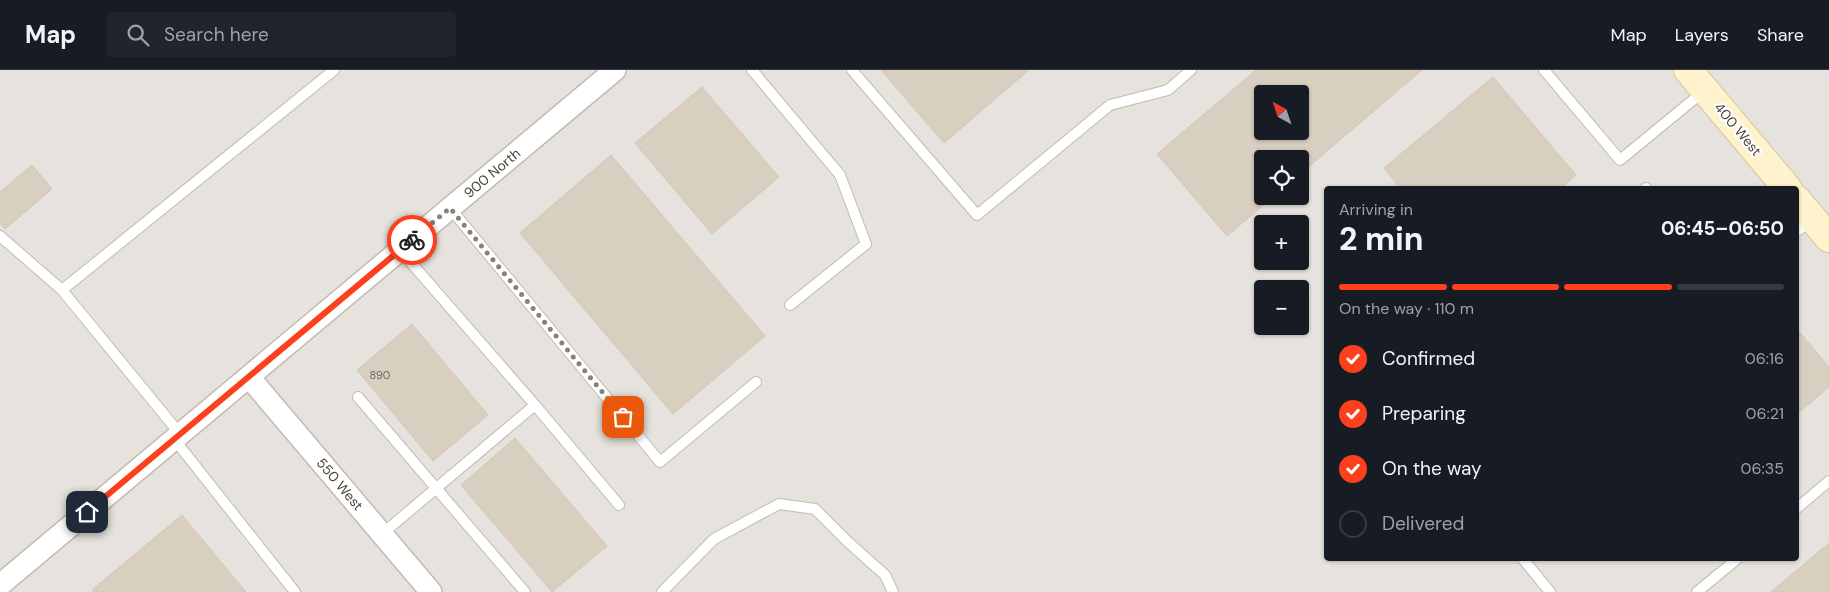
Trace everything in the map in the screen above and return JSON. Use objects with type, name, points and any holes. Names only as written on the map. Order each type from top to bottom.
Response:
[{"type":"street","name":"900 North","points":[[0,585],[615,70]]},
{"type":"street","name":"400 West","points":[[1697,80],[1785,186]]},
{"type":"street","name":"550 West","points":[[249,377],[431,592]]},
{"type":"lane","points":[[62,290],[334,70]]},
{"type":"lane","points":[[752,70],[840,175],[866,244],[790,305]]},
{"type":"lane","points":[[852,70],[977,215],[1110,105],[1168,90],[1191,70]]},
{"type":"lane","points":[[1544,70],[1620,160],[1697,80]]},
{"type":"lane","points":[[450,208],[660,462],[756,382]]},
{"type":"lane","points":[[0,236],[62,290],[295,592]]},
{"type":"lane","points":[[400,250],[619,505]]},
{"type":"lane","points":[[358,397],[525,592]]},
{"type":"lane","points":[[382,534],[535,405]]},
{"type":"lane","points":[[1799,506],[1829,481]]},
{"type":"lane","points":[[662,592],[714,539],[779,504],[815,509],[885,575],[893,592]]},
{"type":"lane","points":[[1525,561],[1550,592]]},
{"type":"lane","points":[[1697,592],[1735,561]]},
{"type":"shaded area","points":[[0,70],[1829,70],[1829,592],[0,592]]},
{"type":"building","points":[[881,70],[1029,70],[944,143]]},
{"type":"building","points":[[1256,70],[1422,70],[1309,166],[1309,150],[1254,150],[1254,205],[1263,205],[1227,236],[1157,154]]},
{"type":"building","points":[[1493,77],[1576,175],[1563,186],[1399,186],[1384,168]]},
{"type":"building","points":[[702,87],[779,177],[712,234],[635,143]]},
{"type":"building","points":[[611,155],[765,336],[673,414],[520,233]]},
{"type":"building","points":[[32,165],[52,189],[5,229],[0,223],[0,192]]},
{"type":"building","points":[[412,324],[488,415],[433,461],[357,370]]},
{"type":"building","points":[[1799,332],[1829,367],[1829,387],[1799,412]]},
{"type":"building","points":[[515,438],[607,546],[552,592],[461,485]]},
{"type":"building","points":[[182,515],[246,592],[94,592],[92,590]]},
{"type":"building","points":[[1829,543],[1829,592],[1771,592]]},
{"type":"way so far","points":[[412,240],[450,208],[623,417]]},
{"type":"route","points":[[87,512],[412,240]]}]
